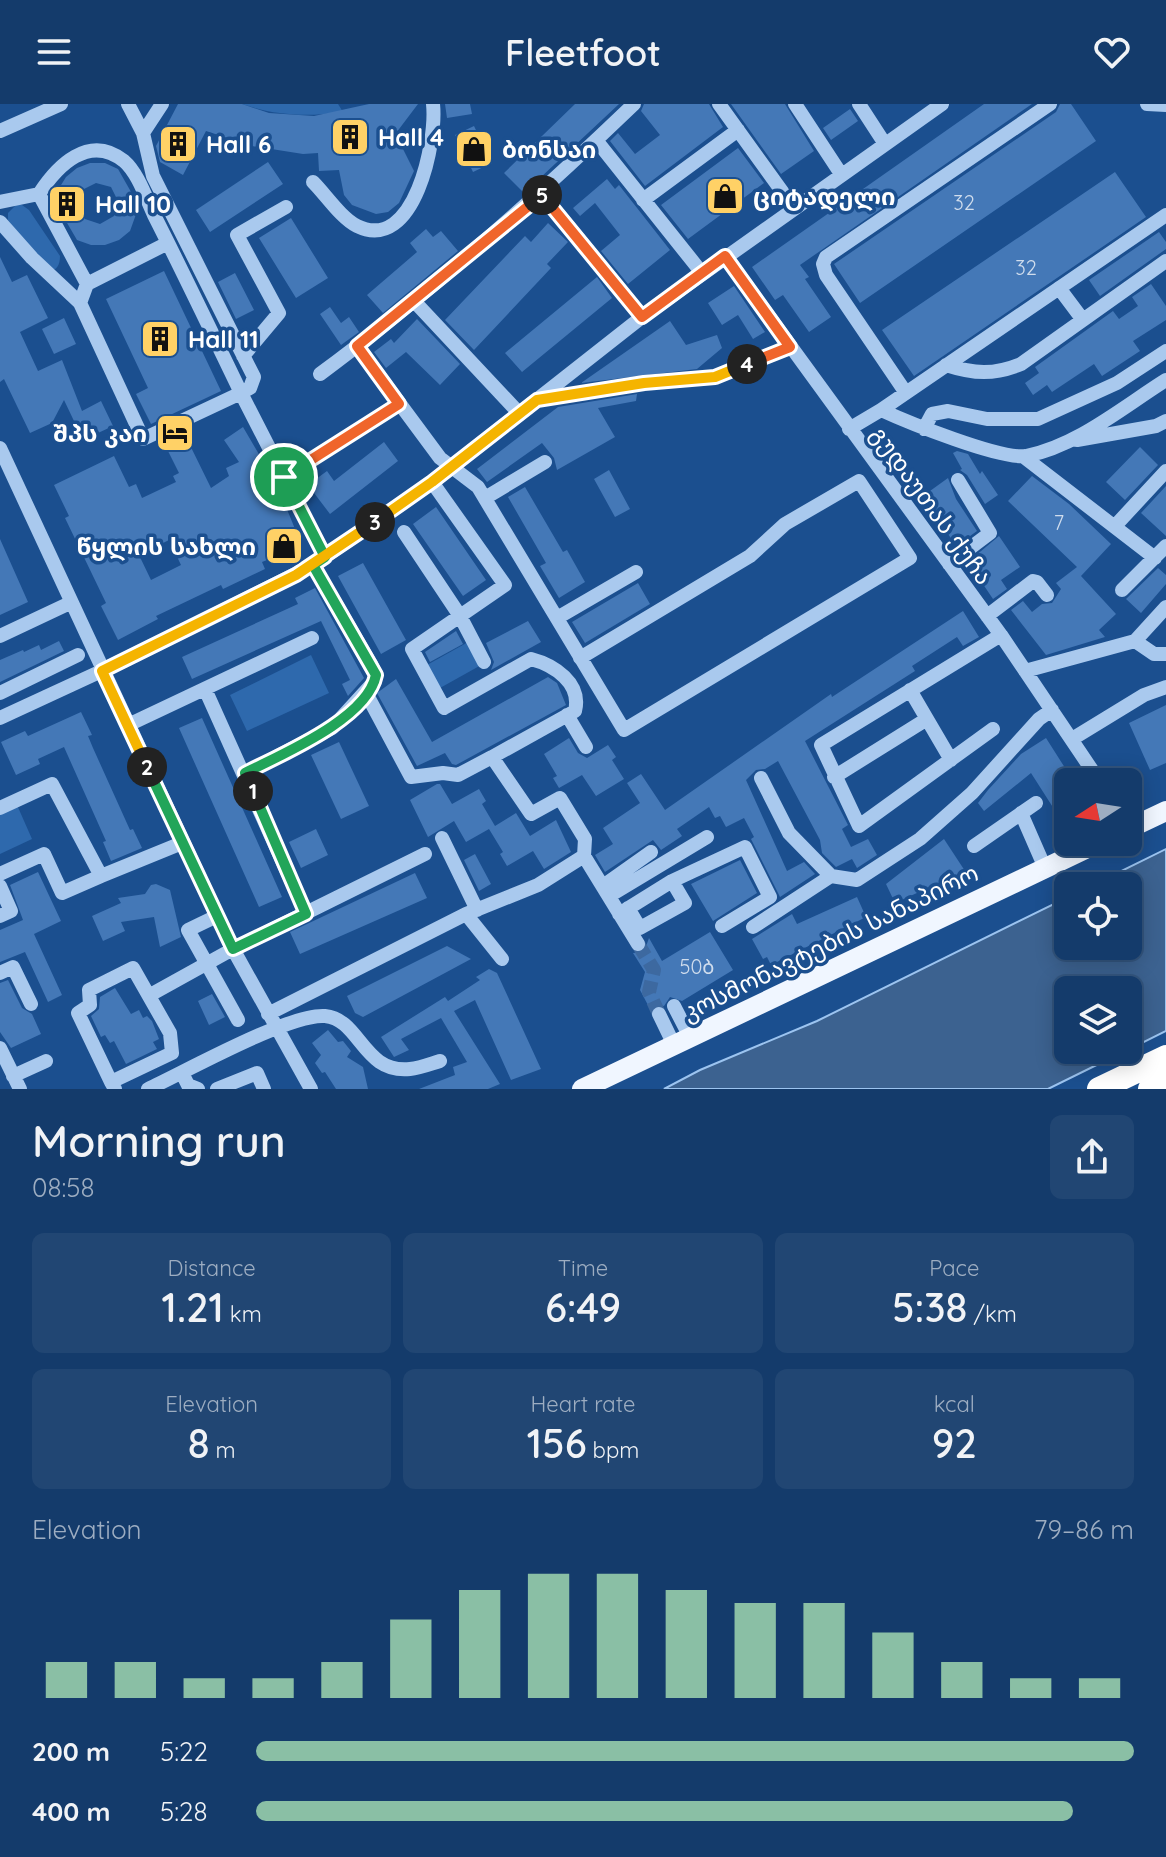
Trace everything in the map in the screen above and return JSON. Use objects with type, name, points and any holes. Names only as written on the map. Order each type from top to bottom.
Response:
[{"type":"highway","points":[[1099,1089],[1166,1057]]},
{"type":"highway","points":[[1150,1089],[1166,1081]]},
{"type":"main road","points":[[1142,821],[1166,811]]},
{"type":"main road","name":"კოსმონავტების სანაპირო","points":[[582,1089],[1070,856]]},
{"type":"street","points":[[0,131],[61,104]]},
{"type":"street","points":[[0,222],[32,258],[80,303],[143,439],[250,388],[254,377],[153,176],[143,133],[128,104]]},
{"type":"street","points":[[143,133],[162,104]]},
{"type":"street","points":[[313,182],[355,226],[373,231],[400,219],[417,196],[425,175],[435,119],[433,104]]},
{"type":"street","points":[[320,374],[414,301],[541,193],[634,104]]},
{"type":"street","points":[[719,104],[794,208]]},
{"type":"street","points":[[795,104],[841,174]]},
{"type":"street","points":[[859,104],[885,144]]},
{"type":"street","points":[[0,718],[102,671],[319,561],[452,467],[642,317],[725,256],[942,104]]},
{"type":"street","points":[[906,393],[826,275],[823,264],[826,257],[1050,104]]},
{"type":"street","points":[[1147,104],[1164,107]]},
{"type":"street","points":[[643,200],[738,130]]},
{"type":"street","points":[[596,140],[702,273]]},
{"type":"street","points":[[0,202],[39,194],[56,168],[68,158],[85,152],[114,155],[131,167],[284,477],[319,561],[376,675],[372,687],[332,728],[245,773]]},
{"type":"street","points":[[541,193],[642,317]]},
{"type":"street","points":[[39,194],[87,284]]},
{"type":"street","points":[[243,356],[279,313],[237,235],[286,207]]},
{"type":"street","points":[[849,429],[1166,215]]},
{"type":"street","points":[[80,303],[87,284],[168,243]]},
{"type":"street","name":"გუდაუთას ქუჩა","points":[[725,256],[1001,635],[1091,768]]},
{"type":"street","points":[[946,365],[972,373],[1000,373],[1021,364],[1166,261]]},
{"type":"street","points":[[1059,288],[1083,320]]},
{"type":"street","points":[[414,301],[519,413]]},
{"type":"street","points":[[357,346],[440,458],[478,487],[580,658],[624,730],[910,558],[859,481],[785,524],[750,556],[580,658]]},
{"type":"street","points":[[537,400],[644,383],[715,377],[790,347]]},
{"type":"street","points":[[924,429],[932,414],[948,411],[987,419],[1038,419],[1117,383],[1166,351]]},
{"type":"street","points":[[1068,442],[1166,380]]},
{"type":"street","points":[[284,477],[399,404]]},
{"type":"street","points":[[881,410],[924,429],[1024,457],[1155,558]]},
{"type":"street","points":[[1024,457],[1068,442],[1156,426],[1166,421]]},
{"type":"street","points":[[0,448],[233,949],[311,1089]]},
{"type":"street","points":[[485,498],[545,462]]},
{"type":"street","points":[[1115,526],[1166,471]]},
{"type":"street","points":[[949,564],[990,535],[958,480]]},
{"type":"street","points":[[366,693],[411,777],[458,775],[575,711],[577,703],[567,679],[549,663],[531,659],[444,708],[412,649],[505,585],[432,482]]},
{"type":"street","points":[[404,532],[460,616],[484,662]]},
{"type":"street","points":[[1122,590],[1166,546]]},
{"type":"street","points":[[557,618],[636,572]]},
{"type":"street","points":[[987,616],[1033,581],[1047,595]]},
{"type":"street","points":[[0,636],[70,603]]},
{"type":"street","points":[[1025,671],[1135,641],[1166,607]]},
{"type":"street","points":[[993,729],[859,826],[834,777],[821,742],[1001,635]]},
{"type":"street","points":[[128,725],[312,638]]},
{"type":"street","points":[[1135,641],[1154,654],[1166,654]]},
{"type":"street","points":[[0,693],[78,655]]},
{"type":"street","points":[[1072,739],[1144,695],[1166,687]]},
{"type":"street","points":[[205,689],[306,914]]},
{"type":"street","points":[[910,690],[951,760]]},
{"type":"street","points":[[761,778],[789,833],[831,876],[857,880],[920,839],[972,793],[1039,719],[1052,710]]},
{"type":"street","points":[[567,715],[586,747]]},
{"type":"street","points":[[834,777],[927,719]]},
{"type":"street","points":[[492,757],[531,814],[560,798],[585,839],[584,856],[606,891],[640,928],[685,903],[672,881]]},
{"type":"street","points":[[1,806],[52,784],[101,876]]},
{"type":"street","points":[[974,846],[1036,803]]},
{"type":"street","points":[[1021,813],[1045,868]]},
{"type":"street","points":[[606,891],[707,837]]},
{"type":"street","points":[[442,838],[471,912],[502,959]]},
{"type":"street","points":[[0,874],[44,854],[62,893],[182,843]]},
{"type":"street","points":[[623,911],[672,881],[745,847],[770,897],[722,926]]},
{"type":"street","points":[[606,891],[651,852]]},
{"type":"street","points":[[150,995],[233,949],[425,854]]},
{"type":"street","points":[[268,1014],[471,912],[538,885],[584,856]]},
{"type":"street","points":[[753,927],[831,876]]},
{"type":"street","points":[[0,886],[11,911],[0,916]]},
{"type":"street","points":[[623,911],[638,944]]},
{"type":"street","points":[[217,916],[188,930],[238,1020]]},
{"type":"street","points":[[0,973],[13,967],[31,1004]]},
{"type":"street","points":[[133,968],[170,1033],[172,1053],[113,1085],[78,1013],[90,1005],[89,990],[133,968]]},
{"type":"street","points":[[674,1006],[682,1041]]},
{"type":"street","points":[[659,1014],[682,1041]]},
{"type":"street","points":[[148,1089],[189,1084],[275,1028],[324,1016],[344,1024],[365,1051],[387,1067],[408,1069],[440,1061]]},
{"type":"street","points":[[0,1048],[15,1084],[46,1061]]},
{"type":"street","points":[[217,1089],[257,1073],[264,1089]]},
{"type":"shaded area","points":[[242,104],[338,104],[343,112],[292,114]]},
{"type":"shaded area","points":[[16,205],[29,210],[60,256],[55,269],[41,268],[8,220],[8,213]]},
{"type":"shaded area","points":[[470,641],[483,664],[440,688],[427,665]]},
{"type":"shaded area","points":[[311,655],[329,693],[247,731],[230,695]]},
{"type":"shaded area","points":[[17,805],[32,839],[0,854],[0,812]]},
{"type":"shaded area","points":[[1166,849],[1166,1031],[1142,1043],[1142,976],[1054,976],[1054,1064],[1099,1064],[1048,1089],[664,1089],[700,1070],[817,1021],[1054,904],[1054,960],[1142,960],[1142,872],[1119,872]]},
{"type":"building","points":[[178,104],[242,104],[269,113],[314,116],[369,104],[418,104],[390,141],[403,149],[414,171],[399,203],[388,212],[376,214],[352,205],[344,195],[339,170],[319,171],[318,153],[303,154],[252,146],[206,131],[183,175],[160,162],[156,146]]},
{"type":"building","points":[[445,104],[470,104],[472,114],[447,118]]},
{"type":"building","points":[[575,104],[619,104],[524,193],[504,173]]},
{"type":"building","points":[[644,104],[709,104],[723,127],[645,186],[610,141],[618,133],[635,154],[660,135],[641,111]]},
{"type":"building","points":[[731,104],[785,104],[814,151],[781,174]]},
{"type":"building","points":[[984,104],[1032,104],[800,265],[809,277],[805,279],[831,317],[809,332],[783,295],[775,300],[752,267]]},
{"type":"building","points":[[1060,104],[1071,104],[1096,141],[860,303],[834,264],[1056,112]]},
{"type":"building","points":[[850,109],[858,121],[831,140],[823,128]]},
{"type":"building","name":"ბონსაი","points":[[474,126],[492,163],[473,172],[455,135]]},
{"type":"building","points":[[738,148],[764,183],[688,239],[661,205]]},
{"type":"building","points":[[268,162],[283,184],[210,232],[196,210]]},
{"type":"building","name":"Hall 10","points":[[90,163],[105,163],[118,169],[139,206],[130,231],[119,240],[105,245],[91,245],[77,240],[56,204],[58,190],[66,177]],"holes":[[[96,183],[111,187],[118,201],[114,216],[100,224],[85,219],[77,206],[82,190]]]},
{"type":"building","points":[[1115,172],[1146,217],[914,376],[882,330]]},
{"type":"building","points":[[607,179],[615,189],[619,185],[670,250],[628,284],[601,251],[620,235],[595,203],[580,216],[573,208]]},
{"type":"building","points":[[291,218],[328,278],[296,298],[259,238]]},
{"type":"building","points":[[548,223],[568,242],[547,264],[551,268],[474,350],[445,320],[525,236],[531,242]]},
{"type":"building","points":[[426,229],[433,237],[441,231],[458,251],[383,313],[367,295],[417,252],[410,243]]},
{"type":"building","points":[[1159,232],[1166,242],[1166,249],[1100,296],[1089,280]]},
{"type":"building","points":[[0,257],[12,282],[27,275],[48,318],[20,332],[38,371],[62,360],[82,411],[101,401],[113,426],[83,440],[64,400],[52,423],[30,433],[4,379],[0,382]]},
{"type":"building","name":"Hall 11","points":[[164,271],[221,391],[151,424],[136,394],[148,388],[106,299]]},
{"type":"building","points":[[235,273],[254,310],[236,319],[218,282]]},
{"type":"building","points":[[597,277],[612,298],[522,372],[505,353]]},
{"type":"building","points":[[1151,284],[1166,306],[1166,320],[1133,341],[1140,351],[1102,376],[1094,364],[1052,392],[1047,385],[1033,395],[1025,383],[1039,373],[1035,367],[1113,311],[1119,319],[1138,306],[1132,297]]},
{"type":"building","points":[[734,286],[765,332],[753,339],[738,315],[722,325],[708,303]]},
{"type":"building","points":[[330,307],[341,323],[349,317],[359,332],[341,345],[320,314]]},
{"type":"building","points":[[64,318],[76,344],[54,354],[42,329]]},
{"type":"building","points":[[417,319],[460,364],[440,385],[406,352],[386,368],[374,352],[391,339],[394,343]]},
{"type":"building","points":[[670,321],[686,345],[717,335],[722,348],[697,369],[581,383]]},
{"type":"building","points":[[637,394],[636,401],[598,408],[615,437],[557,470],[554,458],[542,443],[487,482],[477,469],[558,407]]},
{"type":"building","points":[[243,427],[277,485],[302,546],[262,562],[265,569],[223,589],[221,585],[156,616],[158,619],[118,640],[101,606],[106,603],[65,518],[69,516],[54,485],[114,456],[129,487],[136,484],[142,498],[176,482],[173,476],[179,473],[163,441],[183,431],[211,488],[229,476],[226,468],[239,462],[224,440]],"holes":[[[169,540],[181,565],[151,580],[139,555]]]},
{"type":"building","points":[[384,442],[398,461],[330,514],[308,485],[327,471],[334,481]]},
{"type":"building","points":[[1140,447],[1158,465],[1125,500],[1106,482]]},
{"type":"building","points":[[953,453],[968,454],[998,495],[985,504],[967,475],[960,470]]},
{"type":"building","points":[[609,470],[630,509],[615,517],[594,479]]},
{"type":"building","points":[[1032,476],[1069,504],[1111,544],[1081,576],[1116,614],[1099,630],[1105,637],[1046,655],[1011,610],[1023,601],[1032,612],[1042,604],[1052,603],[1061,589],[1056,583],[1077,567],[1008,501]]},
{"type":"building","points":[[948,478],[956,499],[977,531],[956,546],[923,496]]},
{"type":"building","points":[[1166,486],[1166,536],[1141,513]]},
{"type":"building","points":[[525,487],[563,552],[567,550],[585,582],[559,598],[540,566],[546,563],[508,497]]},
{"type":"building","points":[[436,507],[486,580],[463,596],[413,524]]},
{"type":"building","points":[[999,536],[1020,567],[1001,580],[1007,589],[993,599],[968,562]]},
{"type":"building","points":[[0,539],[28,602],[0,615]]},
{"type":"building","points":[[363,563],[406,640],[381,654],[338,576]]},
{"type":"building","points":[[1158,568],[1166,575],[1166,584],[1141,613],[1126,599]]},
{"type":"building","points":[[638,583],[650,604],[585,643],[572,622]]},
{"type":"building","points":[[315,588],[364,678],[348,696],[342,684],[350,680],[321,621],[192,679],[182,657],[298,604],[295,598]]},
{"type":"building","points":[[963,611],[979,637],[963,646],[957,637],[912,666],[915,671],[805,741],[848,825],[842,829],[851,847],[868,839],[877,855],[857,868],[852,859],[836,867],[822,853],[820,840],[778,761],[765,769],[756,770],[746,780],[787,871],[804,862],[815,874],[780,897],[744,818],[726,827],[720,816],[715,818],[709,807],[677,829],[682,836],[661,850],[653,840],[605,872],[595,855],[613,844],[603,828],[640,803],[627,783],[641,774],[665,810],[831,694],[832,697]]},
{"type":"building","points":[[528,621],[541,642],[491,670],[494,662],[486,643]]},
{"type":"building","points":[[456,631],[463,644],[430,662],[425,652]]},
{"type":"building","points":[[59,641],[64,651],[0,682],[0,660],[39,645],[41,650]]},
{"type":"building","points":[[548,677],[557,683],[566,705],[456,765],[445,753],[417,766],[377,693],[396,679],[432,742]]},
{"type":"building","points":[[1166,705],[1166,763],[1150,770],[1129,723]]},
{"type":"building","points":[[81,712],[92,735],[88,736],[93,748],[130,830],[133,829],[142,848],[111,861],[103,842],[106,841],[64,747],[38,759],[40,764],[16,775],[1,742],[25,731],[28,736]]},
{"type":"building","points":[[202,718],[282,897],[259,907],[179,728]]},
{"type":"building","points":[[569,738],[578,753],[587,758],[608,745],[616,757],[612,760],[624,779],[596,796],[582,775],[559,788],[553,778],[557,776],[544,754]]},
{"type":"building","points":[[1046,738],[1065,768],[1054,768],[1054,809],[1031,773],[984,811],[978,803],[1021,754]]},
{"type":"building","points":[[339,742],[369,806],[341,819],[311,755]]},
{"type":"building","points":[[437,784],[452,804],[479,789],[486,801],[482,804],[495,826],[516,813],[530,836],[556,820],[571,852],[544,869],[533,851],[507,866],[500,854],[503,852],[489,829],[466,842],[454,821],[428,837],[410,800]]},
{"type":"building","points":[[316,829],[328,855],[301,868],[289,842]]},
{"type":"building","points":[[944,839],[965,871],[895,903],[886,884]]},
{"type":"building","points":[[475,854],[491,884],[479,891],[464,860]]},
{"type":"building","points":[[740,860],[757,893],[713,921],[691,884]]},
{"type":"building","points":[[38,872],[61,921],[34,934],[62,995],[48,1002],[25,952],[0,962],[0,930],[23,920],[10,885]]},
{"type":"building","points":[[415,873],[427,898],[300,954],[290,932]]},
{"type":"building","points":[[151,885],[170,890],[181,937],[160,947],[154,917],[121,922],[125,931],[103,941],[92,916],[121,903],[118,898],[145,894]]},
{"type":"building","points":[[857,897],[866,917],[771,965],[767,957],[763,959],[752,939],[792,914],[797,924]]},
{"type":"building","points":[[710,932],[733,970],[682,1001],[670,997],[664,1006],[655,1005],[650,1009],[640,990],[645,972],[633,953],[644,952],[649,938],[662,961]]},
{"type":"building","points":[[447,946],[471,959],[363,1017],[355,1013],[347,996]]},
{"type":"building","points":[[489,969],[497,973],[541,1069],[511,1080],[475,1000],[454,1011],[500,1084],[488,1089],[419,1089],[455,1075],[453,1067],[467,1062],[441,1018],[401,1039],[409,1050],[394,1057],[381,1037],[445,997],[448,1001],[480,980],[476,977]]},
{"type":"building","points":[[8,980],[22,1008],[32,1014],[41,1034],[11,1048],[0,1032],[0,983]]},
{"type":"building","points":[[115,988],[131,1014],[139,1010],[143,1018],[147,1016],[152,1021],[159,1039],[153,1042],[157,1049],[126,1064],[114,1041],[110,1043],[105,1035],[101,1037],[91,1016],[99,1009],[100,997]]},
{"type":"building","points":[[212,994],[225,1017],[209,1025],[198,1001]]},
{"type":"building","points":[[328,1030],[351,1051],[347,1057],[363,1067],[368,1089],[336,1089],[315,1063],[321,1055],[312,1043]]},
{"type":"tunnel","points":[[638,944],[654,970],[649,992],[659,1014]]},
{"type":"place","name":"Hall 4","points":[[350,137]]},
{"type":"place","name":"Hall 6","points":[[178,144]]},
{"type":"place","name":"ბონსაი","points":[[474,149]]},
{"type":"place","name":"ციტადელი","points":[[725,196]]},
{"type":"place","name":"Hall 10","points":[[67,204]]},
{"type":"place","name":"Hall 11","points":[[160,339]]},
{"type":"place","name":"შპს კაი","points":[[175,433]]},
{"type":"place","name":"წყლის სახლი","points":[[284,546]]},
{"type":"route","points":[[284,477],[325,557],[313,565],[376,675],[372,687],[332,728],[245,773],[306,914],[233,949],[102,671],[313,565],[325,557],[398,507],[432,482],[537,400],[644,383],[715,377],[790,347],[725,256],[642,317],[541,193],[357,346],[399,404],[284,477]]}]
